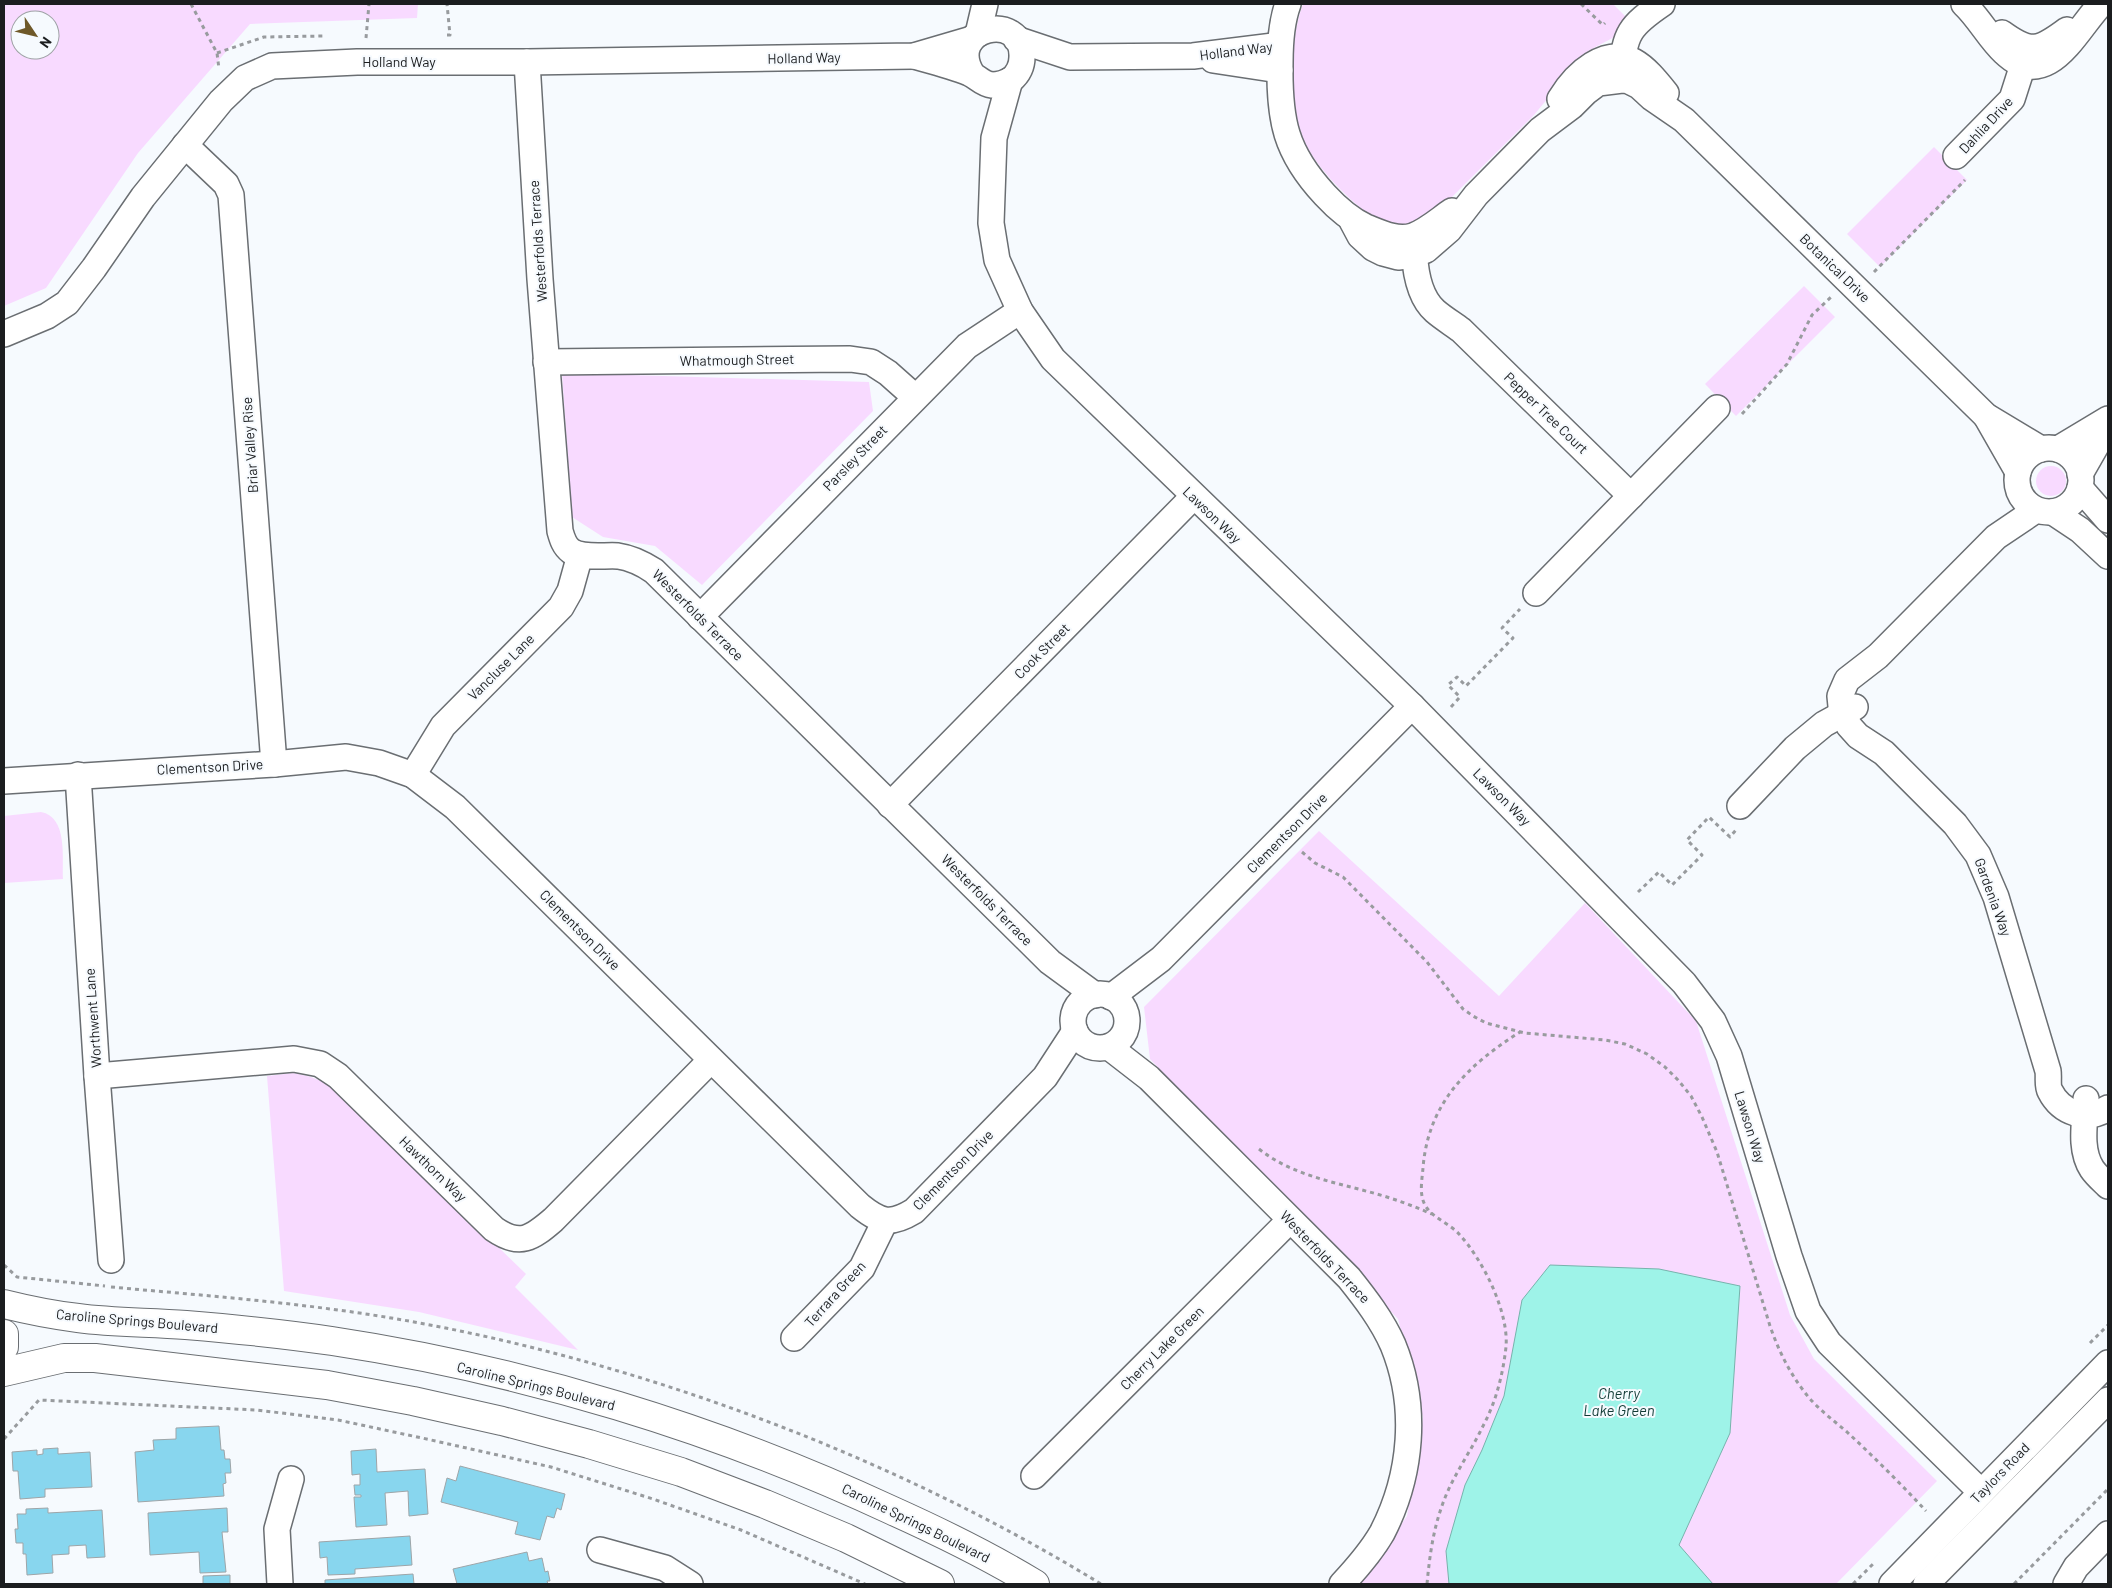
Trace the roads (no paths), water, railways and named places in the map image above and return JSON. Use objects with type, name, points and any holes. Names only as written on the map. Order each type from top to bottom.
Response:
[{"type":"main road","name":"Caroline Springs Boulevard","points":[[4,1304],[81,1318],[263,1332],[397,1351],[527,1382],[642,1413],[735,1444],[826,1480],[928,1527],[1035,1584]]},
{"type":"main road","points":[[4,1334],[4,1347]]},
{"type":"main road","points":[[4,1372],[64,1358],[95,1358],[327,1385],[440,1407],[588,1444],[681,1472],[846,1538],[940,1584]]},
{"type":"street","points":[[985,4],[966,57],[974,77],[993,85],[1013,77],[1022,56],[1020,44],[1013,36],[1002,4]]},
{"type":"street","points":[[1288,4],[1280,45],[1280,99],[1283,124],[1290,145],[1307,175],[1336,207],[1352,221],[1394,237],[1416,248],[1476,195],[1540,130],[1572,106],[1598,83],[1626,66],[1666,4]]},
{"type":"street","points":[[1626,66],[1626,40],[1633,27],[1645,15],[1662,4]]},
{"type":"street","points":[[1970,9],[2017,44],[2026,56],[2053,41],[2097,8]]},
{"type":"street","points":[[975,36],[993,28],[1013,36]]},
{"type":"street","name":"Holland Way","points":[[4,334],[47,316],[67,303],[94,268],[143,197],[222,101],[245,78],[272,66],[356,62],[527,62],[914,56],[975,36]]},
{"type":"street","name":"Holland Way","points":[[1013,36],[1070,57]]},
{"type":"street","name":"Holland Way","points":[[1013,77],[1070,57],[1193,56],[1280,45]]},
{"type":"street","name":"Holland Way","points":[[914,56],[974,77]]},
{"type":"street","name":"Holland Way","points":[[1193,56],[1280,70]]},
{"type":"street","name":"Dahlia Drive","points":[[1963,166],[2012,99],[2026,56]]},
{"type":"street","name":"Westerfolds Terrace","points":[[527,62],[546,362],[560,531],[563,542],[571,551],[580,555],[620,557],[640,561],[654,571],[1050,962],[1149,1078],[1349,1278],[1371,1305],[1392,1344],[1406,1392],[1409,1425],[1407,1457],[1402,1485],[1381,1534],[1364,1560],[1342,1584]]},
{"type":"street","name":"Botanical Drive","points":[[1626,66],[1639,86],[1652,98],[1684,120],[1986,416],[2050,449]]},
{"type":"street","name":"Lawson Way","points":[[974,77],[994,138]]},
{"type":"street","name":"Lawson Way","points":[[1013,77],[994,138],[991,223],[998,260],[1020,311],[1053,360],[1412,706],[1684,982],[1713,1021],[1729,1056],[1789,1256],[1808,1311],[1829,1343],[1981,1492]]},
{"type":"street","name":"Briar Valley Rise","points":[[185,146],[226,184],[231,195],[274,764]]},
{"type":"street","name":"Pepper Tree Court","points":[[1416,248],[1414,261],[1428,302],[1435,311],[1461,330],[1631,496]]},
{"type":"street","name":"Parsley Street","points":[[700,617],[967,346],[1020,311]]},
{"type":"street","name":"Whatmough Street","points":[[546,362],[857,360],[871,362],[888,373],[915,397]]},
{"type":"street","points":[[1536,593],[1717,408]]},
{"type":"street","name":"Botanical Drive","points":[[1986,416],[2018,481]]},
{"type":"street","points":[[2108,419],[2050,449],[2026,457],[2021,464],[2018,481],[2022,498],[2080,530],[2108,556]]},
{"type":"street","points":[[2044,511],[2062,510],[2070,504],[2108,424]]},
{"type":"street","points":[[2050,449],[2073,458],[2080,481],[2108,520]]},
{"type":"street","name":"Gardenia Way","points":[[1996,537],[2018,481]]},
{"type":"street","name":"Cook Street","points":[[890,805],[1193,497]]},
{"type":"street","name":"Gardenia Way","points":[[2044,511],[1996,537],[1878,656],[1855,672],[1842,687],[1840,696],[1849,710],[1849,726],[1858,736],[1884,753],[1955,824],[1978,855],[1996,897],[2048,1071],[2049,1089],[2057,1102],[2072,1112],[2097,1103]]},
{"type":"street","name":"Vancluse Lane","points":[[413,775],[443,726],[561,607],[570,591],[580,555]]},
{"type":"street","name":"Clementson Drive","points":[[4,781],[274,764],[346,757],[379,762],[413,775],[455,807],[860,1206],[874,1217],[890,1221],[902,1218],[914,1211],[1412,706]]},
{"type":"street","points":[[1740,806],[1795,748],[1824,724],[1849,710]]},
{"type":"street","name":"Worthwent Lane","points":[[78,775],[111,1260]]},
{"type":"street","name":"Hawthorn Way","points":[[97,1076],[294,1059],[320,1064],[338,1076],[494,1228],[502,1235],[520,1239],[534,1236],[554,1220],[711,1060]]},
{"type":"street","name":"Gardenia Way","points":[[2097,1103],[2086,1157],[2093,1170],[2108,1186]]},
{"type":"street","name":"Cherry Lake Green","points":[[1034,1476],[1290,1220]]},
{"type":"street","name":"Terrara Green","points":[[794,1338],[862,1268],[885,1221]]},
{"type":"street","name":"Taylors Road","points":[[1892,1584],[2108,1362]]},
{"type":"street","name":"Taylors Road","points":[[1926,1584],[2108,1400]]},
{"type":"street","points":[[280,1584],[277,1529],[291,1479]]},
{"type":"street","points":[[2050,1584],[2056,1577],[2071,1575],[2108,1534]]},
{"type":"street","points":[[600,1550],[665,1568],[690,1584]]},
{"type":"water","name":"Cherry Lake Green","points":[[1550,1265],[1659,1269],[1740,1286],[1730,1433],[1679,1545],[1713,1584],[1449,1584],[1446,1551],[1465,1485],[1482,1450],[1504,1396],[1522,1300]]}]
